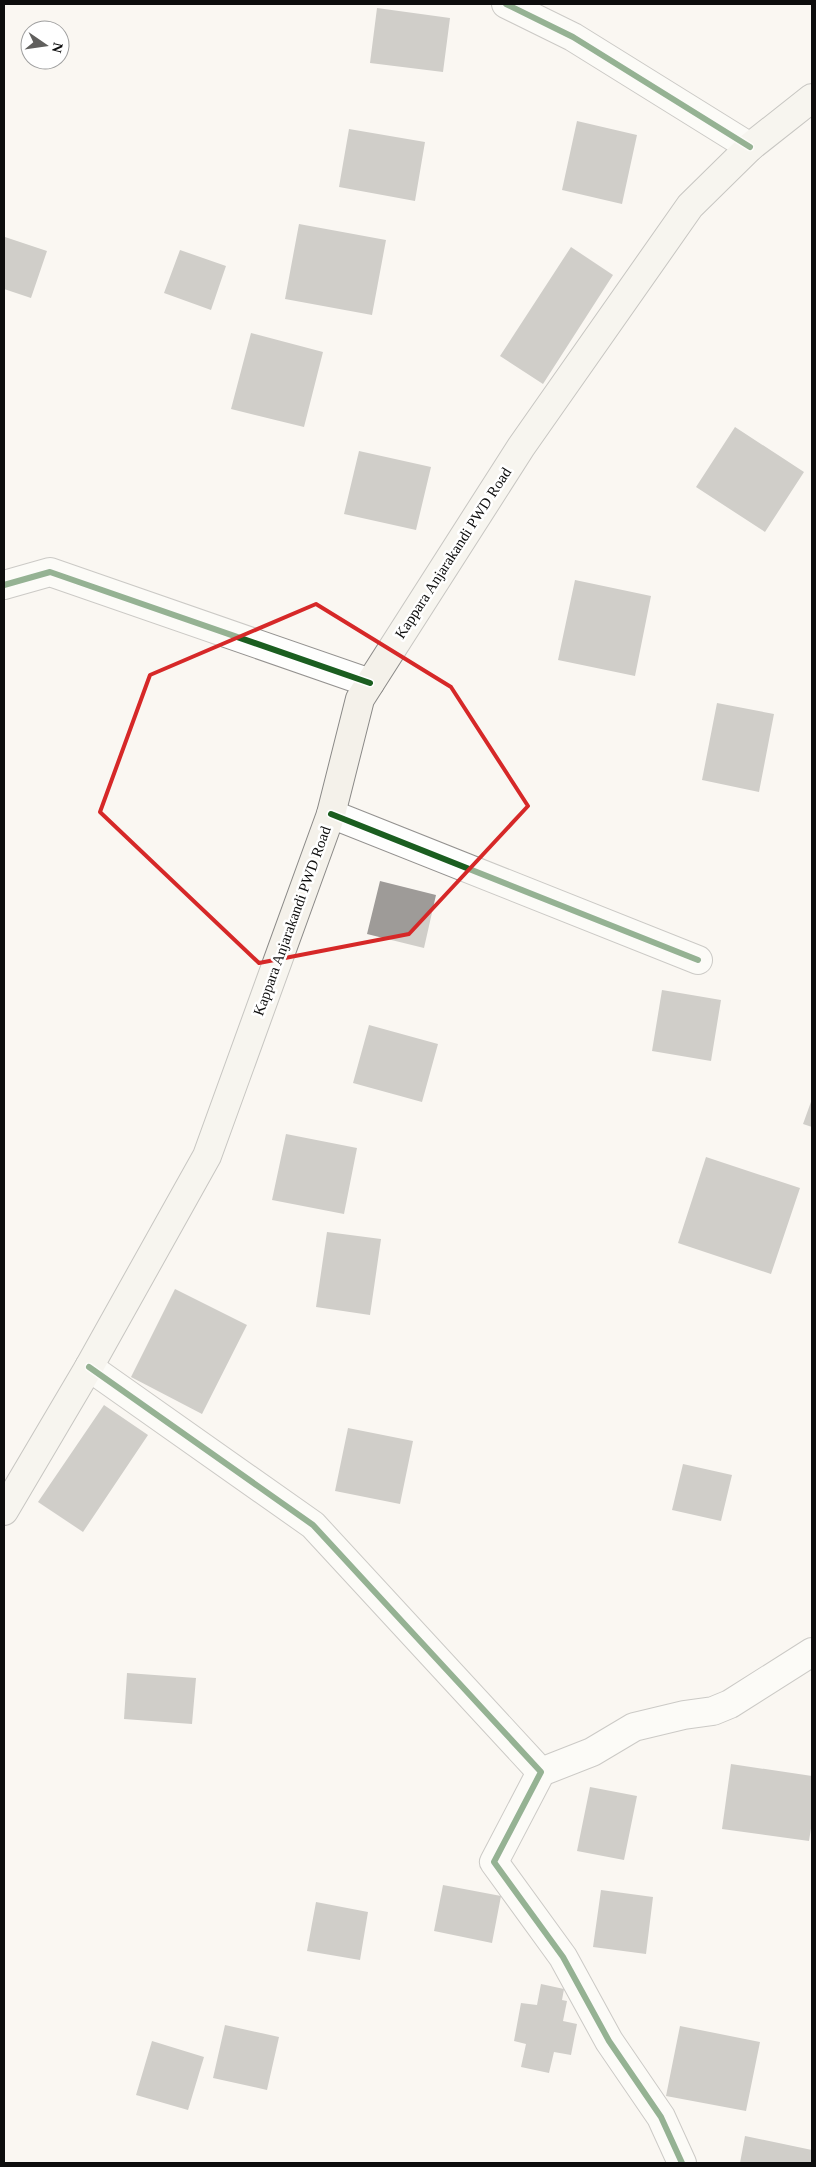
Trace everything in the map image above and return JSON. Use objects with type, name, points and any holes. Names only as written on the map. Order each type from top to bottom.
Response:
[{"type":"main road","name":"Kappara Anjarakandi PWD Road","points":[[4,1511],[89,1367],[207,1156],[331,814],[360,699],[522,447],[690,206],[750,147],[812,98]]},
{"type":"street","points":[[506,4],[573,37],[750,147]]},
{"type":"street","points":[[4,586],[50,572],[370,683]]},
{"type":"street","points":[[331,814],[698,960]]},
{"type":"street","points":[[89,1367],[313,1526],[541,1772]]},
{"type":"street","points":[[682,2163],[660,2117],[609,2041],[563,1957],[494,1862],[541,1772],[592,1752],[634,1727],[684,1715],[712,1711],[730,1704],[812,1652]]},
{"type":"highlighted area","points":[[316,604],[451,687],[528,806],[409,934],[259,963],[100,812],[150,675]]},
{"type":"building","points":[[377,8],[450,18],[443,72],[370,63]]},
{"type":"building","points":[[577,121],[637,135],[622,204],[562,190]]},
{"type":"building","points":[[349,129],[425,142],[415,201],[339,187]]},
{"type":"building","points":[[299,224],[386,240],[372,315],[285,299]]},
{"type":"building","points":[[5,237],[47,251],[31,298],[4,289]]},
{"type":"building","points":[[571,247],[613,275],[543,384],[500,356]]},
{"type":"building","points":[[180,250],[226,266],[211,310],[164,293]]},
{"type":"building","points":[[251,333],[323,352],[304,427],[231,409]]},
{"type":"building","points":[[735,427],[804,472],[765,532],[696,487]]},
{"type":"building","points":[[359,451],[431,467],[416,530],[344,514]]},
{"type":"building","points":[[575,580],[651,596],[635,676],[558,660]]},
{"type":"building","points":[[717,703],[774,714],[759,792],[702,780]]},
{"type":"building","points":[[380,881],[436,895],[424,948],[367,934]]},
{"type":"building","points":[[662,990],[721,1000],[711,1061],[652,1051]]},
{"type":"building","points":[[369,1025],[438,1044],[422,1102],[353,1083]]},
{"type":"building","points":[[812,1099],[812,1127],[803,1124]]},
{"type":"building","points":[[286,1134],[357,1148],[344,1214],[272,1200]]},
{"type":"building","points":[[706,1157],[800,1188],[771,1274],[678,1243]]},
{"type":"building","points":[[327,1232],[381,1239],[370,1315],[316,1307]]},
{"type":"building","points":[[175,1289],[247,1325],[202,1414],[131,1377]]},
{"type":"building","points":[[104,1405],[148,1435],[83,1532],[38,1502]]},
{"type":"building","points":[[348,1428],[413,1441],[400,1504],[335,1491]]},
{"type":"building","points":[[683,1464],[732,1475],[721,1521],[672,1510]]},
{"type":"building","points":[[127,1673],[196,1678],[192,1724],[124,1719]]},
{"type":"building","points":[[731,1764],[812,1776],[812,1822],[809,1841],[722,1829]]},
{"type":"building","points":[[590,1787],[637,1796],[624,1860],[577,1851]]},
{"type":"building","points":[[443,1885],[501,1896],[492,1943],[434,1931]]},
{"type":"building","points":[[601,1890],[653,1897],[646,1954],[593,1947]]},
{"type":"building","points":[[316,1902],[368,1912],[360,1960],[307,1951]]},
{"type":"building","points":[[541,1984],[564,1989],[562,2000],[567,2001],[563,2021],[577,2024],[571,2055],[554,2052],[549,2073],[521,2067],[526,2044],[514,2041],[521,2003],[537,2005]]},
{"type":"building","points":[[225,2025],[279,2037],[267,2090],[213,2078]]},
{"type":"building","points":[[680,2026],[760,2042],[746,2111],[666,2096]]},
{"type":"building","points":[[152,2041],[204,2057],[188,2110],[136,2095]]},
{"type":"building","points":[[745,2136],[812,2150],[812,2163],[740,2163]]},
{"type":"cycle path","points":[[506,4],[573,37],[750,147]]},
{"type":"cycle path","points":[[4,585],[50,572],[370,683]]},
{"type":"cycle path","points":[[331,814],[698,960]]},
{"type":"cycle path","points":[[89,1367],[313,1525],[541,1772],[494,1862],[563,1957],[609,2041],[661,2117],[682,2163]]}]
